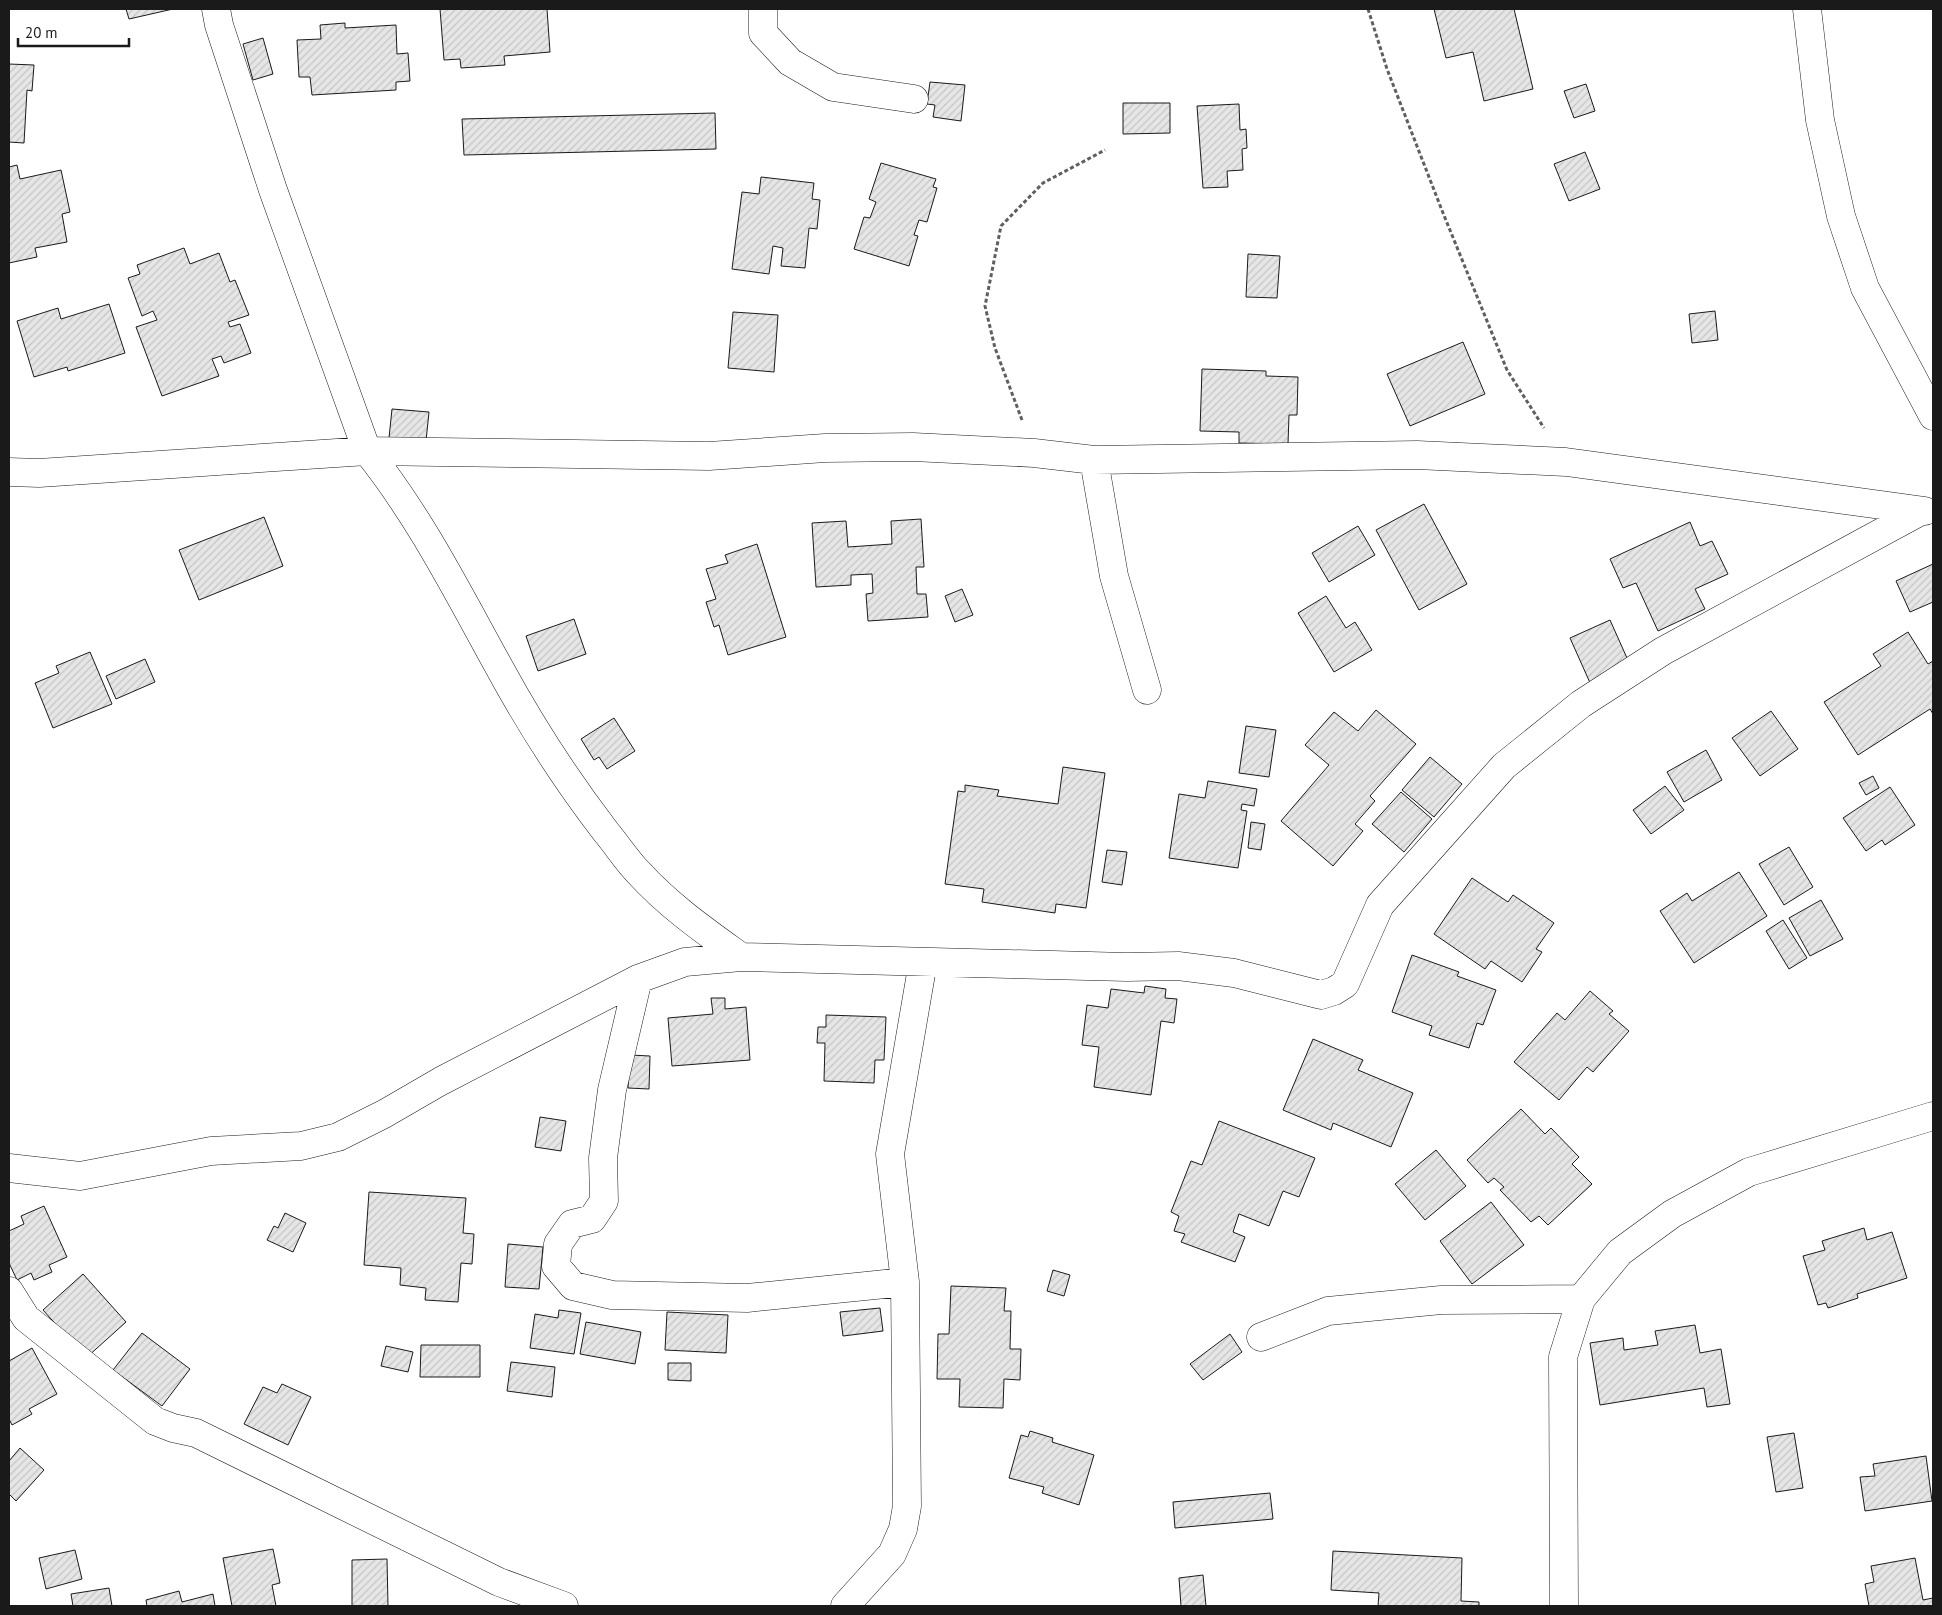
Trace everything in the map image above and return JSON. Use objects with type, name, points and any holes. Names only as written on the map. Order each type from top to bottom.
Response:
[{"type":"street","points":[[216,9],[219,25],[273,190],[367,451],[393,483],[459,592],[499,668],[536,732],[588,808],[638,873],[688,919],[741,957]]},
{"type":"street","points":[[762,9],[763,33],[790,62],[833,87],[914,99]]},
{"type":"street","points":[[1807,9],[1820,120],[1841,216],[1865,288],[1933,416]]},
{"type":"street","points":[[9,472],[39,473],[367,451],[709,456],[825,448],[913,447],[1034,453],[1094,460],[1418,455],[1566,462],[1927,512]]},
{"type":"street","points":[[1094,460],[1114,576],[1148,690]]},
{"type":"street","points":[[9,1168],[80,1176],[211,1151],[301,1146],[338,1136],[384,1114],[441,1081],[638,979],[685,962],[741,957],[1128,967],[1178,966],[1234,973],[1321,995],[1334,991],[1345,984],[1380,905],[1504,766],[1581,704],[1663,651],[1927,512]]},
{"type":"street","points":[[845,1606],[892,1554],[903,1530],[907,1506],[905,1282],[890,1154],[922,962]]},
{"type":"street","points":[[638,979],[612,1090],[603,1158],[604,1201],[592,1219],[572,1224],[558,1244],[556,1266],[573,1286],[612,1295],[747,1298],[905,1282]]},
{"type":"street","points":[[1564,1606],[1563,1357],[1581,1299],[1620,1252],[1672,1214],[1749,1172],[1933,1116]]},
{"type":"street","points":[[9,1291],[26,1318],[155,1420],[173,1428],[196,1433],[499,1582],[564,1606]]},
{"type":"street","points":[[1261,1337],[1328,1311],[1441,1300],[1581,1299]]},
{"type":"path","points":[[1368,9],[1387,69],[1507,370],[1566,462]]},
{"type":"path","points":[[1034,453],[995,348],[985,306],[1001,226],[1043,183],[1105,150]]},
{"type":"building","points":[[126,9],[173,9],[129,19]]},
{"type":"building","points":[[440,9],[547,9],[550,52],[504,56],[505,65],[461,68],[460,59],[444,60]]},
{"type":"building","points":[[1434,9],[1514,9],[1533,89],[1484,101],[1473,52],[1446,58]]},
{"type":"building","points":[[345,23],[345,28],[396,25],[397,54],[408,53],[410,81],[396,82],[396,90],[312,95],[310,77],[299,77],[297,40],[321,39],[320,25]]},
{"type":"building","points":[[263,38],[273,74],[253,80],[243,44]]},
{"type":"building","points":[[9,64],[34,65],[32,91],[27,90],[24,143],[9,142]]},
{"type":"building","points":[[930,82],[965,85],[961,121],[933,117],[935,105],[927,104]]},
{"type":"building","points":[[1586,84],[1595,111],[1574,118],[1564,91]]},
{"type":"building","points":[[1123,103],[1170,103],[1170,133],[1123,134]]},
{"type":"building","points":[[1239,104],[1240,130],[1246,129],[1247,148],[1242,149],[1243,170],[1227,171],[1228,187],[1203,188],[1197,106]]},
{"type":"building","points":[[715,113],[716,149],[464,155],[462,119]]},
{"type":"building","points":[[1585,152],[1600,189],[1569,201],[1554,164]]},
{"type":"building","points":[[881,163],[936,179],[933,187],[937,188],[927,222],[919,220],[914,235],[918,236],[909,266],[854,249],[864,217],[870,218],[876,202],[869,199]]},
{"type":"building","points":[[17,165],[20,179],[61,170],[70,212],[62,214],[67,242],[35,248],[37,257],[9,263],[9,167]]},
{"type":"building","points":[[761,177],[814,183],[812,199],[820,200],[817,229],[809,228],[805,268],[781,266],[783,248],[773,246],[769,274],[732,269],[742,192],[759,194]]},
{"type":"building","points":[[184,248],[190,264],[219,253],[230,282],[235,280],[249,315],[228,322],[230,327],[240,324],[251,353],[224,363],[221,356],[212,359],[219,376],[162,396],[136,327],[157,320],[153,311],[142,316],[128,278],[140,274],[137,265]]},
{"type":"building","points":[[1248,254],[1280,256],[1277,298],[1246,297]]},
{"type":"building","points":[[109,304],[125,353],[68,371],[67,367],[34,377],[17,321],[58,308],[61,319]]},
{"type":"building","points":[[1715,311],[1718,340],[1692,343],[1689,314]]},
{"type":"building","points":[[733,312],[778,315],[774,372],[728,368]]},
{"type":"building","points":[[1463,342],[1485,394],[1410,426],[1387,374]]},
{"type":"building","points":[[1202,369],[1266,371],[1266,376],[1298,377],[1297,415],[1289,415],[1288,444],[1239,443],[1239,432],[1200,431]]},
{"type":"building","points":[[392,409],[429,412],[426,441],[389,438]]},
{"type":"building","points":[[1424,504],[1467,584],[1419,610],[1376,530]]},
{"type":"building","points":[[264,517],[283,566],[199,600],[179,550]]},
{"type":"building","points":[[921,519],[924,567],[916,567],[917,594],[926,594],[928,617],[868,621],[866,594],[873,593],[872,574],[851,575],[851,585],[816,587],[812,523],[846,521],[848,547],[892,544],[891,521]]},
{"type":"building","points":[[1690,522],[1700,546],[1712,541],[1728,574],[1695,589],[1705,609],[1658,631],[1636,583],[1623,588],[1610,559]]},
{"type":"building","points":[[1358,526],[1375,555],[1329,582],[1312,553]]},
{"type":"building","points":[[757,544],[786,637],[728,655],[719,625],[714,627],[706,602],[716,599],[706,569],[728,563],[725,555]]},
{"type":"building","points":[[1933,564],[1933,602],[1910,612],[1896,581]]},
{"type":"building","points":[[962,589],[973,615],[955,622],[945,596]]},
{"type":"building","points":[[1326,596],[1346,628],[1355,622],[1372,650],[1334,672],[1298,613]]},
{"type":"building","points":[[574,619],[586,654],[538,671],[526,636]]},
{"type":"building","points":[[1610,620],[1631,667],[1591,685],[1570,638]]},
{"type":"building","points":[[1908,632],[1928,664],[1933,661],[1933,714],[1930,709],[1858,755],[1824,702],[1881,666],[1873,654]]},
{"type":"building","points":[[90,652],[112,704],[53,728],[35,683],[59,673],[56,666]]},
{"type":"building","points":[[145,659],[155,682],[116,699],[106,676]]},
{"type":"building","points":[[1376,710],[1416,744],[1370,796],[1375,801],[1355,824],[1363,831],[1333,866],[1281,821],[1329,765],[1305,745],[1334,712],[1358,731]]},
{"type":"building","points":[[1771,711],[1798,749],[1760,776],[1732,738]]},
{"type":"building","points":[[614,718],[635,751],[607,769],[599,757],[594,760],[581,739]]},
{"type":"building","points":[[1246,726],[1276,730],[1269,777],[1239,773]]},
{"type":"building","points":[[1706,750],[1722,780],[1684,802],[1667,772]]},
{"type":"building","points":[[1430,757],[1462,784],[1434,817],[1402,790]]},
{"type":"building","points":[[1063,767],[1105,773],[1086,908],[1056,904],[1055,913],[982,902],[984,889],[945,884],[958,791],[965,792],[965,785],[999,790],[997,796],[1058,804]]},
{"type":"building","points":[[1873,776],[1879,788],[1866,795],[1859,783]]},
{"type":"building","points":[[1208,781],[1257,789],[1254,806],[1242,804],[1241,810],[1247,811],[1238,868],[1169,858],[1179,794],[1205,798]]},
{"type":"building","points":[[1665,786],[1684,810],[1651,834],[1633,810]]},
{"type":"building","points":[[1890,787],[1915,825],[1885,845],[1882,840],[1866,851],[1843,818]]},
{"type":"building","points":[[1401,792],[1432,819],[1404,852],[1372,824]]},
{"type":"building","points":[[1251,822],[1265,824],[1261,850],[1248,848]]},
{"type":"building","points":[[1789,847],[1813,887],[1784,905],[1759,864]]},
{"type":"building","points":[[1107,850],[1127,852],[1122,885],[1102,882]]},
{"type":"building","points":[[1739,872],[1767,916],[1694,963],[1660,911],[1687,893],[1692,901]]},
{"type":"building","points":[[1472,878],[1508,902],[1513,895],[1554,923],[1536,949],[1542,952],[1522,982],[1491,961],[1485,969],[1434,934]]},
{"type":"building","points":[[1821,900],[1843,939],[1810,956],[1789,918]]},
{"type":"building","points":[[1783,920],[1807,958],[1789,969],[1766,931]]},
{"type":"building","points":[[1412,955],[1459,972],[1457,976],[1496,990],[1483,1025],[1477,1023],[1469,1048],[1429,1035],[1432,1026],[1392,1012]]},
{"type":"building","points":[[1145,986],[1166,989],[1165,998],[1177,999],[1174,1023],[1161,1021],[1151,1095],[1094,1087],[1099,1047],[1082,1045],[1087,1005],[1108,1008],[1111,989],[1144,993]]},
{"type":"building","points":[[1590,991],[1613,1011],[1609,1014],[1629,1031],[1593,1072],[1587,1067],[1559,1100],[1514,1062],[1557,1013],[1565,1020]]},
{"type":"building","points":[[711,998],[725,998],[725,1009],[746,1007],[750,1060],[672,1066],[668,1018],[713,1014]]},
{"type":"building","points":[[826,1015],[886,1017],[884,1060],[875,1060],[874,1083],[824,1081],[825,1043],[817,1043],[818,1027],[826,1027]]},
{"type":"building","points":[[1313,1039],[1363,1060],[1358,1070],[1413,1093],[1391,1147],[1333,1123],[1331,1130],[1283,1110]]},
{"type":"building","points":[[630,1055],[650,1056],[649,1089],[628,1088]]},
{"type":"building","points":[[1521,1109],[1545,1134],[1551,1128],[1579,1157],[1572,1164],[1592,1184],[1548,1225],[1539,1216],[1531,1222],[1500,1190],[1504,1187],[1494,1178],[1488,1183],[1467,1160]]},
{"type":"building","points":[[540,1117],[566,1121],[561,1151],[535,1147]]},
{"type":"building","points":[[1219,1121],[1315,1158],[1299,1197],[1283,1191],[1269,1226],[1239,1214],[1233,1232],[1245,1237],[1235,1262],[1181,1242],[1185,1234],[1174,1231],[1179,1216],[1171,1212],[1191,1161],[1202,1165]]},
{"type":"building","points":[[1436,1150],[1466,1186],[1425,1220],[1395,1184]]},
{"type":"building","points":[[369,1192],[466,1198],[463,1233],[474,1234],[472,1264],[461,1263],[458,1302],[425,1300],[426,1288],[400,1285],[401,1268],[364,1265]]},
{"type":"building","points":[[1491,1202],[1524,1245],[1472,1284],[1440,1241]]},
{"type":"building","points":[[44,1206],[67,1257],[49,1265],[52,1272],[34,1280],[31,1273],[17,1280],[9,1263],[9,1231],[24,1224],[21,1216]]},
{"type":"building","points":[[285,1213],[306,1223],[293,1252],[267,1240],[274,1226],[278,1228]]},
{"type":"building","points":[[1864,1228],[1867,1240],[1892,1232],[1907,1278],[1857,1294],[1858,1298],[1828,1308],[1826,1303],[1818,1305],[1803,1256],[1825,1250],[1822,1241]]},
{"type":"building","points":[[508,1244],[543,1247],[539,1289],[505,1287]]},
{"type":"building","points":[[1053,1270],[1070,1275],[1064,1296],[1047,1291]]},
{"type":"building","points":[[83,1274],[126,1322],[86,1358],[43,1310]]},
{"type":"building","points":[[951,1286],[1006,1288],[1004,1311],[1011,1311],[1010,1349],[1021,1349],[1020,1380],[1004,1379],[1003,1408],[959,1407],[960,1379],[937,1379],[938,1334],[949,1334]]},
{"type":"building","points":[[880,1308],[883,1331],[843,1336],[840,1312]]},
{"type":"building","points":[[559,1310],[581,1313],[574,1354],[530,1348],[535,1314],[558,1318]]},
{"type":"building","points":[[667,1312],[728,1315],[726,1353],[665,1350]]},
{"type":"building","points":[[586,1322],[641,1332],[635,1364],[580,1354]]},
{"type":"building","points":[[1695,1325],[1700,1353],[1721,1349],[1730,1404],[1707,1407],[1704,1388],[1600,1405],[1590,1343],[1623,1338],[1624,1350],[1658,1345],[1655,1331]]},
{"type":"building","points":[[142,1333],[190,1369],[162,1406],[113,1370]]},
{"type":"building","points":[[1230,1334],[1242,1352],[1203,1380],[1190,1364]]},
{"type":"building","points":[[421,1345],[480,1345],[480,1377],[420,1377]]},
{"type":"building","points":[[386,1346],[413,1352],[408,1372],[381,1366]]},
{"type":"building","points":[[32,1348],[57,1394],[29,1409],[32,1414],[12,1425],[9,1419],[9,1361]]},
{"type":"building","points":[[511,1362],[555,1367],[552,1397],[507,1391]]},
{"type":"building","points":[[668,1363],[691,1363],[691,1381],[668,1380]]},
{"type":"building","points":[[282,1384],[311,1397],[288,1445],[244,1424],[263,1387],[277,1393]]},
{"type":"building","points":[[1030,1431],[1053,1438],[1052,1442],[1094,1455],[1079,1505],[1042,1493],[1044,1487],[1009,1478],[1021,1435],[1028,1437]]},
{"type":"building","points":[[1794,1433],[1803,1488],[1776,1492],[1767,1437]]},
{"type":"building","points":[[20,1448],[44,1470],[16,1501],[9,1494],[9,1461]]},
{"type":"building","points":[[1926,1456],[1932,1501],[1865,1511],[1860,1477],[1875,1476],[1873,1464]]},
{"type":"building","points":[[1270,1493],[1273,1519],[1175,1528],[1173,1502]]},
{"type":"building","points":[[273,1549],[280,1583],[272,1585],[276,1606],[232,1606],[223,1558]]},
{"type":"building","points":[[75,1550],[82,1579],[46,1589],[39,1558]]},
{"type":"building","points":[[1333,1551],[1462,1558],[1461,1601],[1479,1602],[1479,1606],[1378,1606],[1379,1593],[1331,1590]]},
{"type":"building","points":[[1915,1558],[1923,1600],[1933,1598],[1933,1606],[1869,1606],[1865,1584],[1874,1582],[1871,1566]]},
{"type":"building","points":[[387,1559],[388,1606],[352,1606],[352,1560]]},
{"type":"building","points":[[1203,1575],[1206,1606],[1181,1606],[1179,1578]]},
{"type":"building","points":[[109,1588],[112,1606],[73,1606],[71,1594]]},
{"type":"building","points":[[179,1591],[182,1602],[213,1594],[215,1606],[147,1606],[146,1600]]}]
